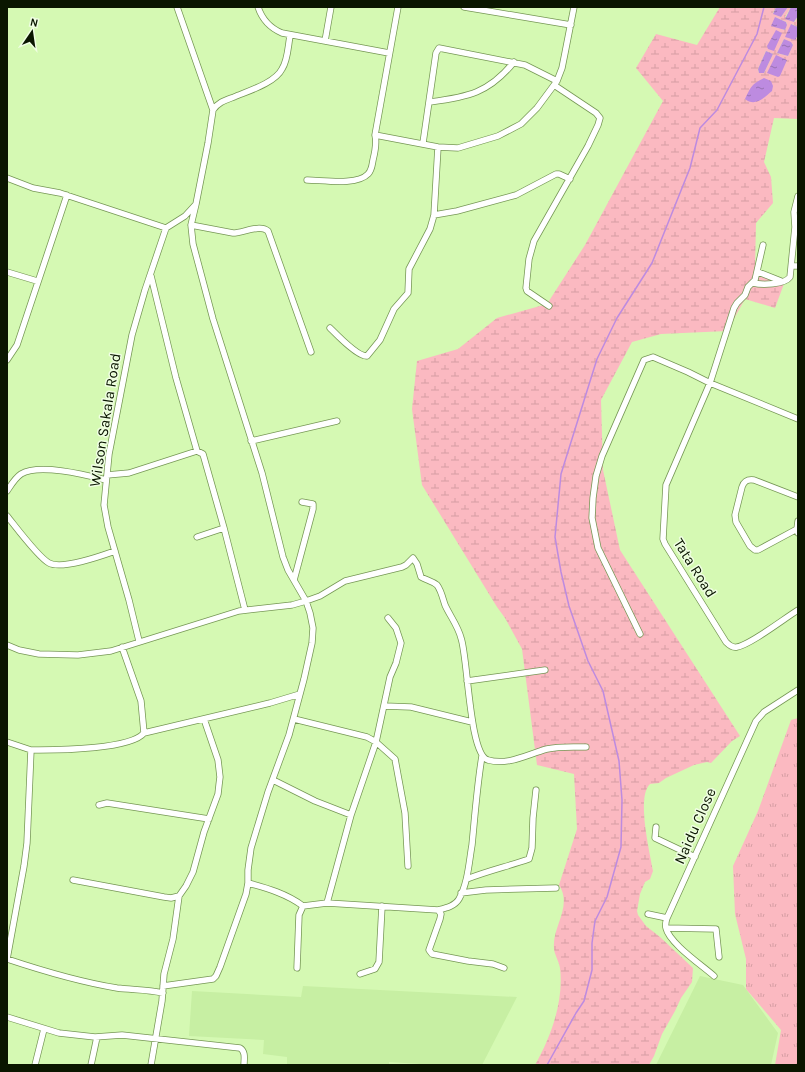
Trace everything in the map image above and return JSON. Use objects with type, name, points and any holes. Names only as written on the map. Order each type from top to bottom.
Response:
[{"type":"street","points":[[177,7],[213,110]]},
{"type":"street","points":[[258,7],[260,14],[270,26],[275,30],[290,36],[389,53]]},
{"type":"street","points":[[325,41],[331,7]]},
{"type":"street","points":[[307,180],[346,182],[362,179],[372,170],[376,144],[375,135],[398,7]]},
{"type":"street","points":[[464,7],[570,25]]},
{"type":"street","points":[[375,135],[438,147],[462,147],[510,130],[528,118],[555,83],[562,68],[574,7]]},
{"type":"street","points":[[31,750],[27,843],[7,959],[68,978],[116,988],[163,989],[209,980],[216,976],[234,930],[248,883],[251,848],[268,792],[294,719],[312,643],[312,633],[311,618],[306,601],[288,570],[283,557],[266,485],[212,312],[193,244],[191,225],[208,143],[213,110],[216,105],[221,102],[256,89],[279,74],[285,62],[290,36]]},
{"type":"street","points":[[423,143],[436,53],[439,48],[514,62],[535,69],[596,113],[600,118],[588,146],[534,241],[529,259],[526,288],[549,306]]},
{"type":"street","points":[[430,102],[458,98],[482,90],[499,79],[514,62]]},
{"type":"street","points":[[330,328],[340,338],[365,357],[369,355],[380,340],[394,309],[408,293],[410,269],[428,233],[434,215],[438,147]]},
{"type":"street","points":[[434,215],[457,211],[516,195],[556,174],[570,178]]},
{"type":"street","points":[[7,178],[33,188],[60,192],[166,228],[185,216],[196,204]]},
{"type":"street","points":[[7,360],[17,345],[66,195]]},
{"type":"street","points":[[753,283],[764,285],[782,282],[789,279],[795,266],[794,212],[798,196]]},
{"type":"street","points":[[191,225],[233,234],[260,229],[265,229],[268,232],[311,352]]},
{"type":"street","name":"Wilson Sakala Road","points":[[139,641],[108,527],[104,505],[106,477],[113,432],[132,335],[145,290],[166,228]]},
{"type":"street","name":"Tata Road","points":[[764,245],[758,272],[753,283],[748,287],[745,295],[734,308],[710,383],[666,485],[663,539],[726,642],[732,646],[736,647],[750,641],[798,610]]},
{"type":"street","points":[[7,272],[37,282]]},
{"type":"street","points":[[758,272],[782,282]]},
{"type":"street","points":[[151,276],[175,374],[197,451]]},
{"type":"street","points":[[640,634],[598,548],[592,518],[596,476],[602,456],[644,360],[653,356],[710,383],[798,419]]},
{"type":"street","points":[[252,441],[337,421]]},
{"type":"street","points":[[7,491],[17,477],[30,471],[58,470],[106,477],[129,473],[197,451],[203,454],[245,610]]},
{"type":"street","points":[[798,497],[750,479],[744,483],[742,487],[735,515],[736,522],[750,546],[755,550],[758,550],[797,531],[798,521]]},
{"type":"street","points":[[294,580],[313,509],[313,504],[302,502]]},
{"type":"street","points":[[7,516],[41,556],[53,565],[61,566],[95,558],[115,551]]},
{"type":"street","points":[[197,537],[224,528]]},
{"type":"street","points":[[7,645],[19,650],[53,655],[93,654],[111,651],[139,641],[245,610],[292,605],[306,601],[320,596],[345,581],[402,567],[413,558],[417,564],[421,577],[432,582],[439,588],[462,638],[472,722],[478,747],[482,756],[489,761],[510,761],[548,748],[586,747]]},
{"type":"street","points":[[327,903],[351,815],[376,742],[390,677],[396,663],[401,643],[396,628],[388,618]]},
{"type":"street","points":[[122,647],[141,701],[144,733]]},
{"type":"street","points":[[467,681],[545,670]]},
{"type":"street","name":"Naidu Close","points":[[666,928],[666,918],[756,721],[764,712],[798,690]]},
{"type":"street","points":[[7,742],[31,750],[58,750],[103,746],[130,741],[144,733],[270,703],[300,694]]},
{"type":"street","points":[[384,706],[411,707],[472,722]]},
{"type":"street","points":[[151,1065],[164,974],[173,939],[179,896],[193,872],[218,794],[220,777],[218,760],[204,718]]},
{"type":"street","points":[[294,719],[358,734],[376,742],[395,759],[405,813],[408,866]]},
{"type":"street","points":[[248,883],[296,901],[302,906],[327,903],[438,910],[454,905],[459,900],[467,879],[482,756]]},
{"type":"street","points":[[273,780],[315,801],[351,815]]},
{"type":"street","points":[[467,879],[481,873],[529,859],[532,848],[536,790]]},
{"type":"street","points":[[99,805],[107,803],[209,819]]},
{"type":"street","points":[[656,827],[654,838],[694,858]]},
{"type":"street","points":[[73,880],[164,897],[179,896]]},
{"type":"street","points":[[461,893],[486,890],[556,888]]},
{"type":"street","points":[[298,968],[299,915],[302,906]]},
{"type":"street","points":[[360,974],[375,969],[379,962],[382,906]]},
{"type":"street","points":[[438,910],[441,914],[429,950],[432,954],[493,964],[504,968]]},
{"type":"street","points":[[648,914],[666,918]]},
{"type":"street","points":[[666,928],[716,929],[719,956]]},
{"type":"street","points":[[666,928],[680,947],[714,976]]},
{"type":"street","points":[[7,1017],[59,1033],[97,1037],[122,1035],[240,1048],[244,1053],[244,1065]]},
{"type":"street","points":[[35,1065],[44,1029]]},
{"type":"street","points":[[91,1065],[97,1037]]},
{"type":"shaded area","points":[[700,976],[743,985],[778,1033],[771,1065],[656,1065]]},
{"type":"shaded area","points":[[303,986],[517,997],[482,1065],[436,1065],[389,1062],[389,1065],[287,1065],[287,1057],[263,1054],[264,1040],[189,1036],[192,991],[301,997]]},
{"type":"green space","points":[[720,7],[776,7],[773,13],[781,17],[788,7],[791,7],[785,17],[795,22],[798,16],[798,27],[792,24],[796,39],[798,35],[798,119],[774,118],[764,162],[771,177],[773,203],[756,223],[755,268],[785,281],[775,308],[745,299],[727,331],[661,334],[632,342],[601,400],[603,470],[620,550],[740,736],[732,741],[711,763],[707,762],[694,765],[666,778],[659,783],[650,784],[646,791],[644,801],[645,826],[653,871],[650,879],[645,882],[640,894],[637,911],[638,915],[646,926],[693,968],[692,982],[681,998],[662,1034],[649,1065],[535,1065],[551,1031],[560,993],[560,968],[554,950],[554,940],[564,901],[563,893],[559,885],[577,829],[574,774],[537,765],[522,649],[505,618],[422,485],[412,409],[417,361],[458,349],[497,318],[547,304],[585,245],[663,101],[636,68],[656,34],[697,45]],"holes":[[[775,17],[786,22],[787,24],[785,30],[783,30]],[[784,39],[793,44],[788,56],[777,53]],[[766,51],[773,54],[764,73],[759,73],[758,69]]]},
{"type":"green space","points":[[798,718],[798,1065],[775,1065],[781,1030],[746,989],[746,959],[735,914],[733,866],[758,811],[791,720]]},
{"type":"water","points":[[776,7],[788,7],[781,17],[773,14]]},
{"type":"water","points":[[791,7],[798,8],[798,16],[794,22],[785,19]]},
{"type":"water","points":[[775,17],[786,22],[787,25],[785,30],[771,26]]},
{"type":"water","points":[[791,24],[798,27],[798,35],[795,40],[785,37]]},
{"type":"water","points":[[776,30],[782,33],[774,51],[768,49],[767,46]]},
{"type":"water","points":[[784,39],[791,42],[793,45],[788,56],[777,53]]},
{"type":"water","points":[[766,51],[773,54],[764,73],[759,73],[758,69]]},
{"type":"water","points":[[776,55],[787,60],[780,76],[778,77],[767,73]]},
{"type":"water","points":[[764,78],[771,81],[773,86],[772,91],[763,99],[756,102],[745,99],[752,86]]},
{"type":"waterway","points":[[547,1065],[584,1001],[592,970],[592,943],[595,921],[607,897],[621,847],[622,800],[619,761],[603,691],[588,661],[569,606],[555,537],[561,474],[597,359],[617,318],[652,263],[690,168],[700,128],[717,110],[757,34],[764,7]]}]
